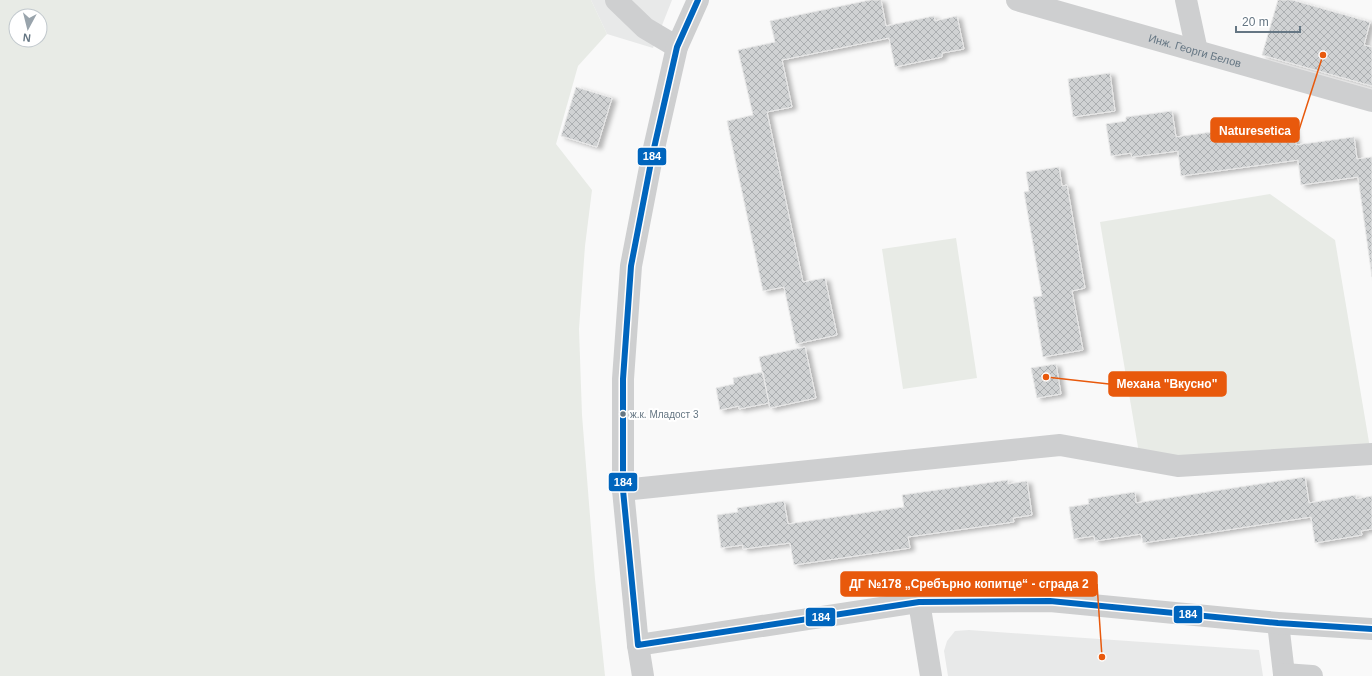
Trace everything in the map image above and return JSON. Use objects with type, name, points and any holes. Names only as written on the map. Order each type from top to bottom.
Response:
[{"type":"street","points":[[616,0],[645,28],[677,47]]},
{"type":"street","points":[[643,676],[638,645],[623,490],[623,379],[631,266],[652,157],[677,47],[698,0]]},
{"type":"street","name":"Инж. Георги Белов","points":[[1017,0],[1372,101]]},
{"type":"street","points":[[1186,0],[1197,51]]},
{"type":"street","points":[[623,490],[1060,445],[1178,466],[1372,454]]},
{"type":"street","points":[[638,645],[919,602],[1050,601],[1278,623],[1372,629]]},
{"type":"street","points":[[919,602],[931,676]]},
{"type":"street","points":[[1278,623],[1285,675],[1312,676]]},
{"type":"shaded area","points":[[0,0],[591,0],[607,34],[578,66],[556,144],[592,190],[585,246],[579,329],[582,415],[595,579],[605,676],[0,676]]},
{"type":"shaded area","points":[[591,0],[672,0],[653,48],[607,34]]},
{"type":"shaded area","points":[[1270,194],[1335,240],[1371,454],[1140,459],[1100,222]]},
{"type":"shaded area","points":[[956,238],[977,378],[903,389],[882,249]]},
{"type":"shaded area","points":[[969,630],[1259,650],[1263,676],[948,676],[944,651],[947,641],[955,631]]},
{"type":"building","points":[[870,0],[881,0],[886,26],[934,16],[935,21],[957,16],[964,49],[942,53],[942,57],[895,67],[889,38],[782,60],[792,107],[767,112],[803,282],[825,278],[837,335],[796,344],[784,287],[763,291],[727,121],[753,115],[738,50],[775,42],[770,21]]},
{"type":"building","points":[[1278,0],[1292,0],[1370,22],[1364,45],[1372,47],[1372,86],[1262,55]]},
{"type":"building","points":[[1110,73],[1115,111],[1073,117],[1068,79]]},
{"type":"building","points":[[576,87],[612,98],[597,147],[561,136]]},
{"type":"building","points":[[1172,111],[1176,137],[1292,121],[1296,145],[1354,137],[1357,159],[1372,157],[1372,277],[1358,177],[1301,185],[1298,160],[1181,176],[1178,151],[1132,157],[1131,153],[1111,156],[1106,124],[1126,121],[1126,117]]},
{"type":"building","points":[[1059,167],[1062,186],[1067,185],[1085,288],[1072,291],[1083,350],[1043,357],[1033,297],[1042,296],[1024,192],[1029,191],[1026,172]]},
{"type":"building","points":[[805,347],[816,398],[770,408],[759,357]]},
{"type":"building","points":[[1056,364],[1061,394],[1037,398],[1031,368]]},
{"type":"building","points":[[763,372],[769,403],[739,409],[739,406],[720,410],[716,388],[734,384],[733,378]]},
{"type":"building","points":[[1305,477],[1309,503],[1356,495],[1356,499],[1372,496],[1372,529],[1361,531],[1362,535],[1315,543],[1311,517],[1143,543],[1141,534],[1095,541],[1094,536],[1074,539],[1069,507],[1089,504],[1088,499],[1135,492],[1136,503]]},
{"type":"building","points":[[1008,480],[1008,484],[1027,481],[1032,515],[1013,518],[1014,522],[908,537],[910,548],[794,565],[790,543],[743,549],[743,545],[721,548],[717,515],[738,512],[737,508],[784,501],[788,524],[904,507],[902,495]]},
{"type":"transit line","name":"184","points":[[638,645],[623,490],[623,379],[631,266],[652,157],[677,47],[698,0]]},
{"type":"transit line","name":"184","points":[[638,645],[919,602],[1050,601],[1278,623],[1372,629]]},
{"type":"place","name":"Naturesetica","points":[[1323,55]]},
{"type":"place","name":"Механа \"Вкусно\"","points":[[1046,377]]},
{"type":"place","name":"ж.к. Младост 3","points":[[623,414]]},
{"type":"place","name":"ДГ №178 „Сребърно копитце“ - сграда 2","points":[[1102,657]]}]
